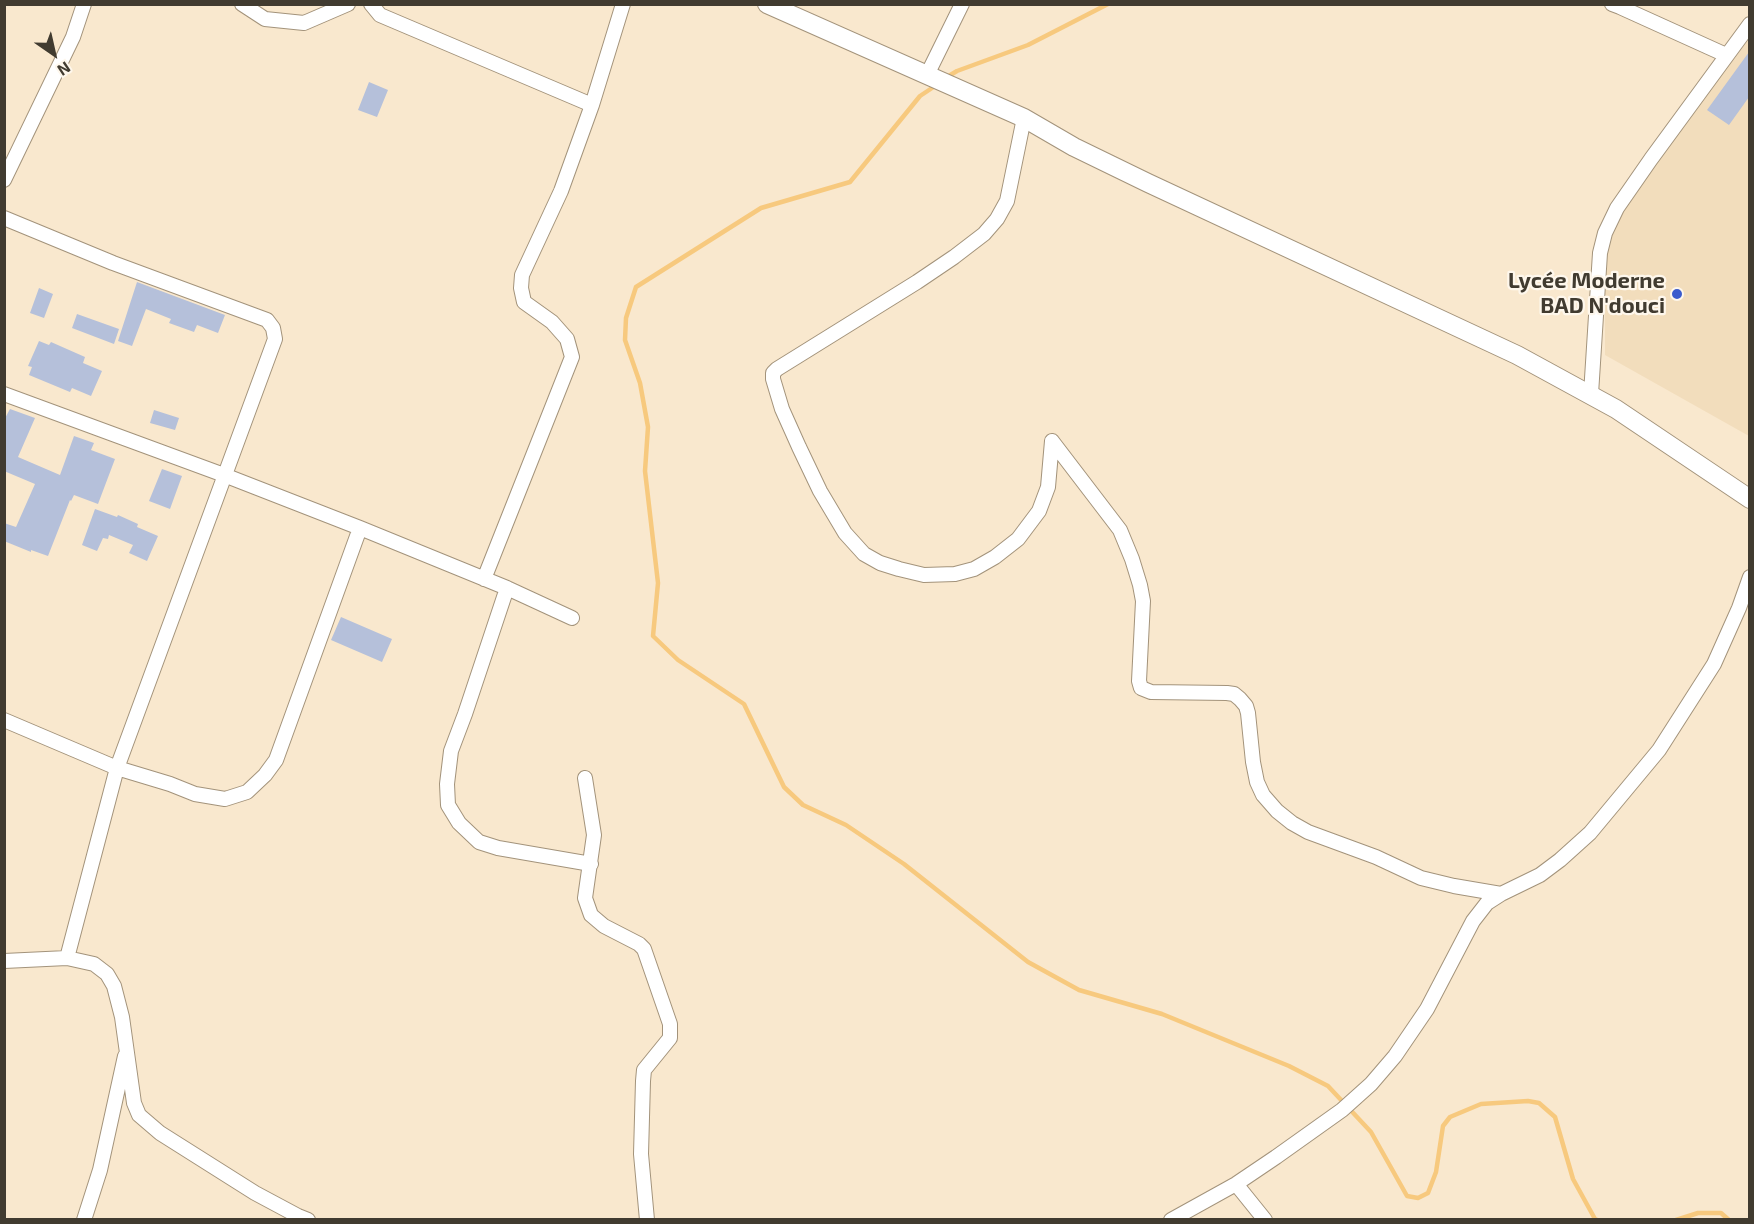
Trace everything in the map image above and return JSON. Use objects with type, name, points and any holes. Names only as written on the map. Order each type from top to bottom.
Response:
[{"type":"street","points":[[4,180],[73,37],[84,4]]},
{"type":"street","points":[[242,4],[265,19],[304,23],[348,4]]},
{"type":"street","points":[[370,4],[380,15],[592,105]]},
{"type":"street","points":[[484,579],[572,357],[567,339],[552,322],[524,302],[520,288],[522,275],[561,191],[592,105],[623,4]]},
{"type":"street","points":[[766,4],[1024,118],[1095,157],[1517,355],[1626,415],[1749,499]]},
{"type":"street","points":[[927,75],[962,4]]},
{"type":"street","points":[[1612,4],[1726,55]]},
{"type":"street","points":[[1591,394],[1600,253],[1605,233],[1617,208],[1749,24]]},
{"type":"street","points":[[1024,118],[1007,201],[997,219],[984,234],[917,282],[782,365],[773,373],[774,386],[782,409],[799,447],[820,491],[845,533],[864,554],[880,563],[899,569],[924,574],[955,574],[974,569],[995,557],[1018,539],[1039,511],[1048,487],[1052,441],[1120,530],[1132,559],[1143,601],[1139,681],[1141,688],[1151,692],[1227,693],[1234,694],[1240,699],[1248,713],[1257,782],[1263,795],[1292,824],[1376,857],[1421,878],[1501,894]]},
{"type":"street","points":[[4,218],[113,263],[267,320],[273,328],[275,339],[117,768],[67,958]]},
{"type":"street","points":[[4,394],[360,528],[507,588],[572,618]]},
{"type":"street","points":[[4,720],[117,768],[195,794],[225,799],[247,792],[265,775],[276,760],[360,528]]},
{"type":"street","points":[[1171,1220],[1236,1184],[1318,1128],[1371,1084],[1395,1056],[1427,1009],[1473,921],[1487,903],[1540,875],[1560,860],[1590,833],[1659,750],[1714,664],[1739,608],[1749,577]]},
{"type":"street","points":[[507,588],[451,751],[447,784],[448,805],[459,823],[479,842],[498,848],[591,864]]},
{"type":"street","points":[[585,778],[594,835],[585,898],[591,915],[604,926],[639,944],[644,949],[670,1024],[670,1038],[644,1070],[641,1154],[647,1220]]},
{"type":"street","points":[[4,961],[67,958],[94,964],[106,974],[114,986],[127,1046],[134,1102],[139,1115],[147,1124],[255,1194],[308,1220]]},
{"type":"street","points":[[84,1220],[100,1170],[127,1046]]},
{"type":"street","points":[[1236,1184],[1265,1220]]},
{"type":"shaded area","name":"Lycée Moderne BAD N'douci","points":[[1749,38],[1749,436],[1605,355],[1605,233]]},
{"type":"building","points":[[1749,52],[1749,97],[1729,125],[1707,110]]},
{"type":"building","points":[[369,82],[388,90],[377,117],[358,110]]},
{"type":"building","points":[[137,282],[225,315],[218,333],[197,325],[194,332],[169,323],[171,319],[146,309],[132,346],[118,341]]},
{"type":"building","points":[[39,288],[53,294],[44,318],[30,313]]},
{"type":"building","points":[[77,314],[119,329],[114,344],[72,328]]},
{"type":"building","points":[[39,341],[49,345],[51,342],[85,357],[83,363],[102,371],[91,396],[72,388],[70,392],[29,375],[32,367],[28,366]]},
{"type":"building","points":[[10,409],[35,418],[18,457],[60,475],[74,436],[94,443],[91,450],[115,459],[98,504],[74,495],[70,500],[48,556],[4,541],[4,523],[16,527],[35,484],[4,471],[4,420]]},
{"type":"building","points":[[154,410],[179,418],[175,430],[150,423]]},
{"type":"building","points":[[162,469],[182,476],[170,509],[149,501]]},
{"type":"building","points":[[95,509],[117,517],[118,515],[158,536],[147,561],[129,553],[133,545],[109,535],[108,539],[103,538],[97,551],[82,545]]},
{"type":"building","points":[[341,617],[392,639],[382,662],[331,640]]},
{"type":"waterway","points":[[947,77],[957,71],[1028,45],[1108,4]]},
{"type":"waterway","points":[[938,84],[920,96],[850,182],[761,208],[636,287],[626,318],[625,340],[640,383],[648,427],[645,471],[658,583],[653,636],[678,660],[744,704],[784,787],[803,805],[846,825],[904,864],[1028,962],[1079,990],[1162,1014],[1289,1066],[1328,1086],[1371,1132],[1407,1196],[1418,1198],[1428,1193],[1436,1172],[1443,1126],[1450,1117],[1481,1104],[1528,1101],[1539,1103],[1555,1117],[1573,1179],[1597,1220]]},
{"type":"waterway","points":[[1676,1220],[1698,1213],[1721,1213],[1729,1220]]},
{"type":"place","name":"Lycée Moderne BAD N'douci","points":[[1677,294]]}]
